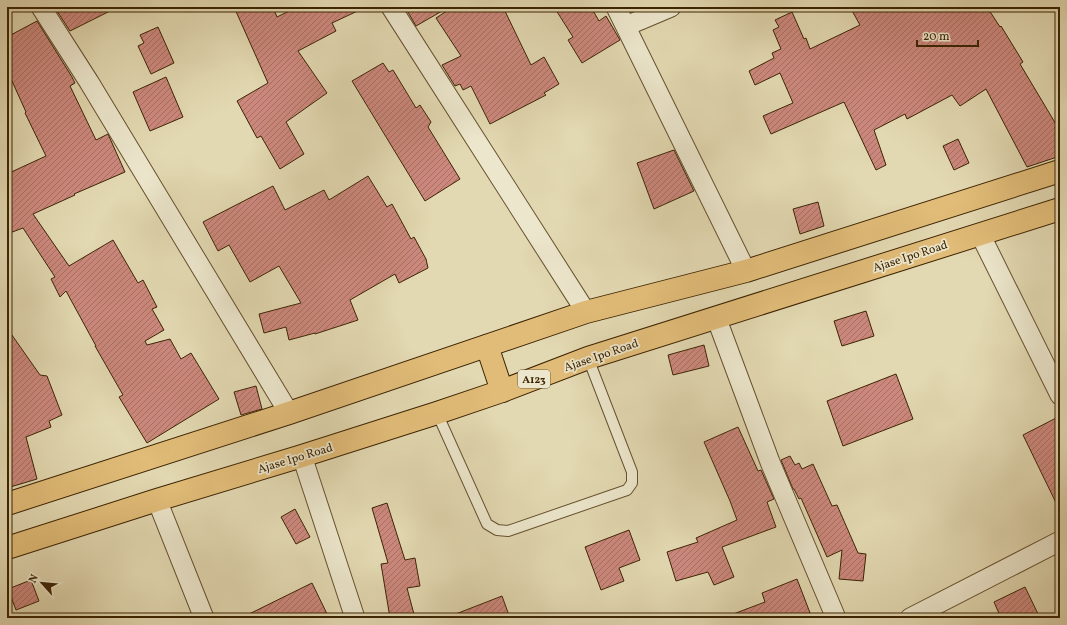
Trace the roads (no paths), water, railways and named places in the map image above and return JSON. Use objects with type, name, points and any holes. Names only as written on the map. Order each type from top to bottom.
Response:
[{"type":"highway","points":[[7,504],[289,413],[586,312],[746,271],[1060,171]]},
{"type":"highway","name":"Ajase Ipo Road","points":[[7,548],[437,413],[502,391],[588,358],[1060,208]]},
{"type":"highway","points":[[487,346],[502,391]]},
{"type":"street","points":[[41,7],[89,82],[289,413]]},
{"type":"street","points":[[391,7],[586,312]]},
{"type":"street","points":[[616,7],[746,271]]},
{"type":"street","points":[[626,26],[671,7]]},
{"type":"street","points":[[980,234],[1060,395]]},
{"type":"street","points":[[716,317],[770,462],[836,618]]},
{"type":"street","points":[[302,456],[355,618]]},
{"type":"street","points":[[157,500],[204,618]]},
{"type":"street","points":[[910,618],[1060,541]]},
{"type":"lane","points":[[437,413],[487,524],[497,530],[508,532],[627,490],[632,483],[632,472],[588,358]]}]
